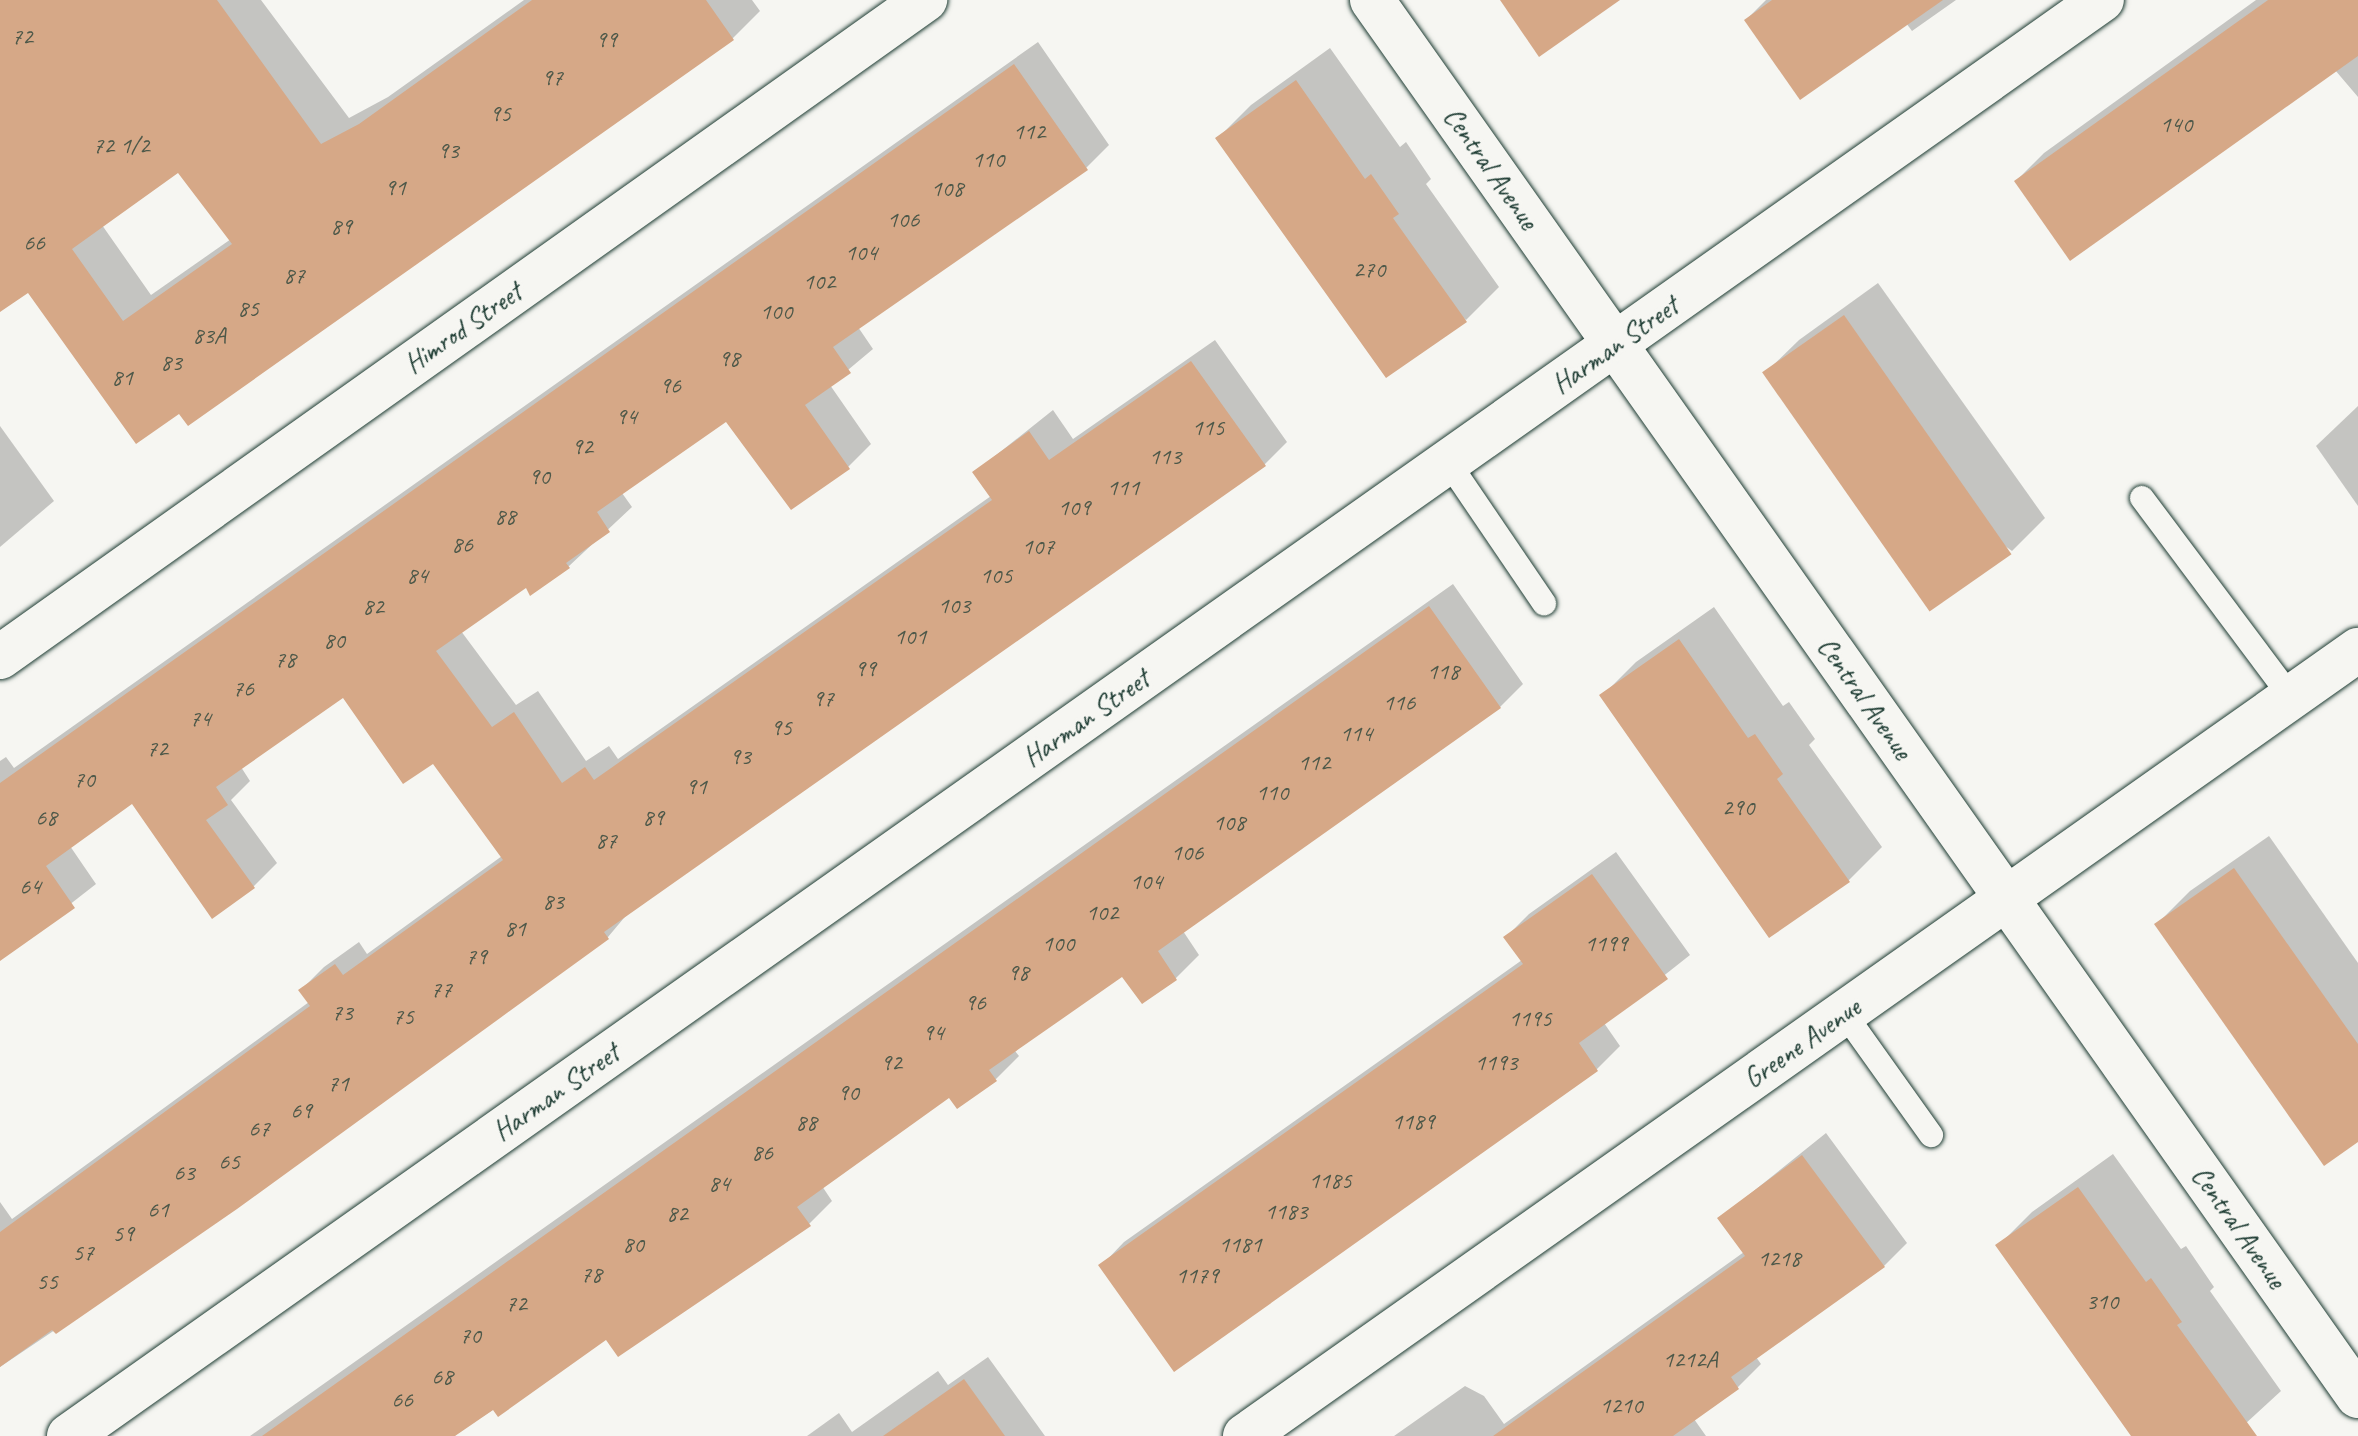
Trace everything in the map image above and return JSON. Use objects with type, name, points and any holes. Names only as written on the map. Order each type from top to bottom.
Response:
[{"type":"street","name":"Himrod Street","points":[[0,657],[925,0]]},
{"type":"street","name":"Central Avenue","points":[[1372,0],[2358,1396]]},
{"type":"street","name":"Harman Street","points":[[69,1436],[2102,0]]},
{"type":"street","name":"Greene Avenue","points":[[1245,1436],[2358,650]]},
{"type":"lane","points":[[1448,462],[1544,603]]},
{"type":"lane","points":[[2142,498],[2291,697]]},
{"type":"lane","points":[[1844,1013],[1931,1135]]},
{"type":"building","points":[[0,0],[217,0],[321,144],[359,124],[532,0],[706,0],[734,40],[188,426],[179,414],[136,444],[28,293],[0,312]],"holes":[[[178,173],[232,244],[123,321],[72,249]]]},
{"type":"building","points":[[1500,0],[1620,0],[1539,57]]},
{"type":"building","points":[[1772,0],[1943,0],[1800,100],[1744,20]]},
{"type":"building","points":[[2268,0],[2358,0],[2358,56],[2070,261],[2014,181]]},
{"type":"building","points":[[1014,64],[1088,170],[833,347],[851,373],[805,405],[850,469],[791,510],[726,422],[597,512],[610,532],[566,563],[570,568],[530,596],[526,588],[436,651],[492,727],[514,712],[562,783],[585,767],[594,780],[992,500],[972,472],[1029,431],[1049,460],[1191,361],[1266,466],[604,932],[609,939],[237,1209],[56,1334],[52,1330],[0,1367],[0,1232],[310,1006],[298,990],[335,964],[343,975],[503,860],[433,764],[403,784],[343,698],[216,787],[228,805],[206,820],[255,888],[212,919],[132,804],[46,866],[75,908],[0,961],[0,783]]},
{"type":"building","points":[[1296,80],[1365,179],[1371,174],[1399,214],[1393,218],[1467,322],[1386,378],[1215,138]]},
{"type":"building","points":[[1844,315],[2011,554],[1930,612],[1762,372]]},
{"type":"building","points":[[1429,606],[1501,708],[1158,951],[1177,980],[1142,1004],[1122,977],[989,1070],[997,1081],[957,1109],[949,1098],[797,1207],[811,1226],[618,1357],[606,1340],[498,1417],[493,1410],[455,1436],[262,1436]]},
{"type":"building","points":[[1679,639],[1748,738],[1755,734],[1783,774],[1777,779],[1850,882],[1769,938],[1599,695]]},
{"type":"building","points":[[2234,868],[2358,1044],[2358,1142],[2324,1166],[2154,924]]},
{"type":"building","points":[[1592,874],[1668,979],[1579,1043],[1598,1071],[1174,1372],[1098,1265],[1523,964],[1503,937]]},
{"type":"building","points":[[1802,1155],[1885,1267],[1731,1377],[1739,1389],[1673,1436],[1493,1436],[1745,1256],[1717,1218]]},
{"type":"building","points":[[2078,1187],[2146,1282],[2151,1278],[2182,1322],[2177,1325],[2257,1436],[2131,1436],[1995,1245]]},
{"type":"building","points":[[964,1379],[1005,1436],[883,1436]]}]
